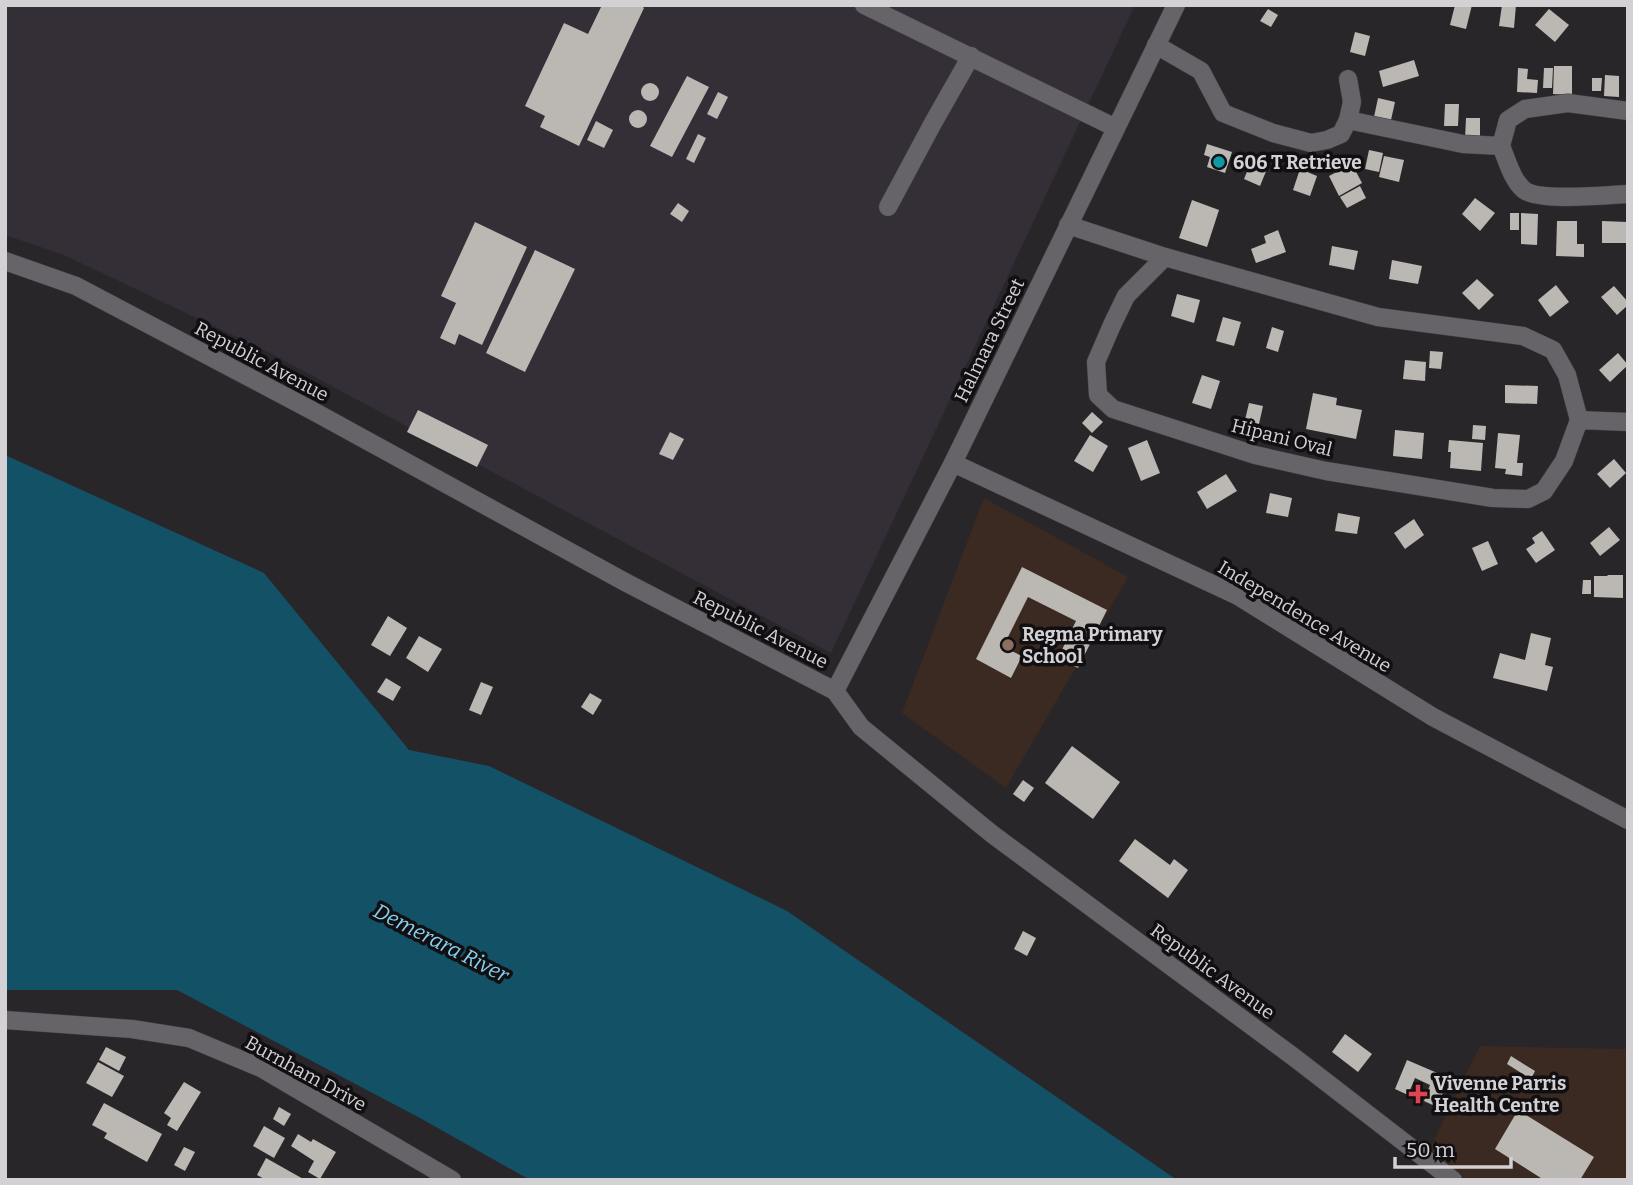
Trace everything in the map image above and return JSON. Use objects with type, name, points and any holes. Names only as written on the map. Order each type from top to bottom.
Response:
[{"type":"street","points":[[864,5],[1116,128]]},
{"type":"street","name":"Halmara Street","points":[[835,691],[953,463],[1176,5]]},
{"type":"street","points":[[1156,45],[1201,71],[1223,113],[1273,133],[1311,143],[1327,141],[1341,134],[1352,102],[1348,79]]},
{"type":"street","points":[[888,207],[971,56]]},
{"type":"street","points":[[1628,111],[1568,103],[1525,109],[1508,120],[1501,146],[1516,180],[1525,191],[1541,196],[1628,194]]},
{"type":"street","points":[[1348,120],[1463,144],[1501,146]]},
{"type":"street","points":[[1068,225],[1165,257],[1378,317],[1523,336],[1553,350],[1567,374],[1579,420],[1628,422]]},
{"type":"street","name":"Hipani Oval","points":[[1165,257],[1126,296],[1096,362],[1098,395],[1113,409],[1255,455],[1326,471],[1493,498],[1528,499],[1544,491],[1564,461],[1579,420]]},
{"type":"street","name":"Republic Avenue","points":[[5,261],[76,286],[313,411],[625,582],[835,691],[861,727],[992,834],[1295,1058],[1453,1180]]},
{"type":"street","name":"Independence Avenue","points":[[953,463],[1238,596],[1433,718],[1628,820]]},
{"type":"street","name":"Burnham Drive","points":[[5,1020],[132,1029],[189,1038],[261,1068],[452,1180]]},
{"type":"shaded area","points":[[5,5],[1135,5],[831,653],[268,352],[64,255],[5,235]]},
{"type":"shaded area","name":"Regma Primary School","points":[[984,498],[1128,577],[1006,788],[902,713]]},
{"type":"shaded area","points":[[1480,1046],[1628,1049],[1628,1180],[1467,1180],[1429,1150]]},
{"type":"water","name":"Demerara River","points":[[5,455],[264,573],[409,750],[489,766],[787,911],[1177,1180],[530,1180],[420,1118],[177,990],[5,990]]},
{"type":"building","points":[[602,5],[641,5],[644,8],[579,146],[540,127],[545,116],[525,106],[564,23],[588,34]]},
{"type":"building","points":[[1455,5],[1472,5],[1466,29],[1450,25]]},
{"type":"building","points":[[1502,5],[1516,5],[1514,28],[1499,26]]},
{"type":"building","points":[[1268,9],[1278,15],[1271,27],[1260,21]]},
{"type":"building","points":[[1549,9],[1569,25],[1555,42],[1535,25]]},
{"type":"building","points":[[1355,32],[1370,36],[1365,56],[1350,52]]},
{"type":"building","points":[[1414,60],[1419,76],[1383,87],[1379,71]]},
{"type":"building","points":[[1554,66],[1572,66],[1572,95],[1553,94]]},
{"type":"building","points":[[1518,68],[1528,69],[1527,79],[1538,80],[1537,93],[1517,92]]},
{"type":"building","points":[[1544,68],[1553,68],[1552,88],[1543,88]]},
{"type":"building","points":[[1605,75],[1619,76],[1619,97],[1604,96]]},
{"type":"building","points":[[687,76],[709,87],[672,157],[650,146]]},
{"type":"building","points":[[1592,78],[1602,78],[1601,91],[1592,91]]},
{"type":"building","points":[[646,83],[654,83],[659,92],[657,99],[646,101],[641,96],[641,88]]},
{"type":"building","points":[[718,92],[728,97],[717,119],[707,114]]},
{"type":"building","points":[[1378,98],[1395,102],[1391,120],[1374,117]]},
{"type":"building","points":[[1445,104],[1459,104],[1458,126],[1444,126]]},
{"type":"building","points":[[634,110],[642,110],[647,119],[645,126],[634,128],[629,123],[629,115]]},
{"type":"building","points":[[1466,118],[1480,118],[1480,140],[1465,139]]},
{"type":"building","points":[[596,121],[613,130],[604,148],[587,140]]},
{"type":"building","points":[[698,134],[706,138],[694,163],[686,159]]},
{"type":"building","name":"606 T Retrieve","points":[[1207,144],[1232,152],[1225,173],[1207,167],[1210,157],[1204,155]]},
{"type":"building","points":[[1369,150],[1383,153],[1379,172],[1365,169]]},
{"type":"building","points":[[1384,156],[1404,160],[1399,182],[1379,177]]},
{"type":"building","points":[[1253,157],[1269,164],[1260,186],[1244,179]]},
{"type":"building","points":[[1352,164],[1362,183],[1339,196],[1329,176]]},
{"type":"building","points":[[1300,169],[1317,176],[1310,196],[1293,190]]},
{"type":"building","points":[[1360,186],[1366,198],[1347,208],[1340,197]]},
{"type":"building","points":[[1475,198],[1495,213],[1480,231],[1462,214]]},
{"type":"building","points":[[1192,200],[1219,210],[1207,247],[1179,238]]},
{"type":"building","points":[[678,203],[689,211],[682,222],[670,214]]},
{"type":"building","points":[[1510,213],[1519,213],[1519,230],[1510,230]]},
{"type":"building","points":[[1521,213],[1538,214],[1537,245],[1521,244]]},
{"type":"building","points":[[1557,221],[1577,221],[1577,244],[1584,244],[1584,257],[1556,256]]},
{"type":"building","points":[[1602,221],[1628,222],[1628,243],[1602,243]]},
{"type":"building","points":[[475,222],[527,247],[482,345],[459,334],[455,345],[440,338],[456,303],[441,296]]},
{"type":"building","points":[[1278,230],[1286,252],[1256,263],[1251,249],[1266,243],[1264,236]]},
{"type":"building","points":[[1332,246],[1358,251],[1354,270],[1329,265]]},
{"type":"building","points":[[535,250],[575,269],[525,372],[486,353]]},
{"type":"building","points":[[1392,260],[1422,266],[1418,284],[1389,279]]},
{"type":"building","points":[[1477,279],[1494,295],[1479,310],[1462,293]]},
{"type":"building","points":[[1556,285],[1569,302],[1550,317],[1538,300]]},
{"type":"building","points":[[1614,286],[1628,302],[1617,315],[1601,297]]},
{"type":"building","points":[[1177,294],[1200,300],[1194,323],[1171,316]]},
{"type":"building","points":[[1223,317],[1241,322],[1234,346],[1216,341]]},
{"type":"building","points":[[1272,327],[1284,331],[1278,352],[1266,348]]},
{"type":"building","points":[[1430,351],[1443,352],[1441,369],[1429,368]]},
{"type":"building","points":[[1618,353],[1628,365],[1610,382],[1599,370]]},
{"type":"building","points":[[1405,360],[1426,362],[1425,381],[1403,379]]},
{"type":"building","points":[[1202,375],[1220,381],[1211,409],[1192,403]]},
{"type":"building","points":[[1505,385],[1538,386],[1537,404],[1505,403]]},
{"type":"building","points":[[1313,393],[1337,398],[1336,405],[1362,410],[1356,439],[1306,429]]},
{"type":"building","points":[[1249,403],[1263,406],[1259,424],[1245,420]]},
{"type":"building","points":[[418,410],[488,445],[477,467],[407,432]]},
{"type":"building","points":[[1092,412],[1103,422],[1092,433],[1082,423]]},
{"type":"building","points":[[1473,425],[1486,426],[1485,440],[1472,439]]},
{"type":"building","points":[[1395,430],[1424,433],[1422,459],[1393,456]]},
{"type":"building","points":[[670,432],[684,439],[673,460],[659,454]]},
{"type":"building","points":[[1498,433],[1520,435],[1517,463],[1523,463],[1522,476],[1505,474],[1506,469],[1495,468]]},
{"type":"building","points":[[1090,435],[1108,446],[1093,472],[1074,461]]},
{"type":"building","points":[[1147,440],[1160,473],[1141,481],[1128,448]]},
{"type":"building","points":[[1449,440],[1483,443],[1481,471],[1450,468]]},
{"type":"building","points":[[1614,459],[1626,473],[1610,488],[1597,474]]},
{"type":"building","points":[[1226,474],[1237,491],[1207,509],[1197,492]]},
{"type":"building","points":[[1270,493],[1292,498],[1288,517],[1266,513]]},
{"type":"building","points":[[1338,513],[1360,517],[1357,534],[1335,531]]},
{"type":"building","points":[[1414,519],[1424,535],[1405,549],[1394,533]]},
{"type":"building","points":[[1609,527],[1620,540],[1600,556],[1590,543]]},
{"type":"building","points":[[1542,531],[1555,550],[1536,563],[1526,549],[1535,543],[1532,538]]},
{"type":"building","points":[[1488,541],[1498,564],[1482,571],[1472,548]]},
{"type":"building","points":[[1022,567],[1107,610],[1078,668],[1058,658],[1076,621],[1028,597],[1003,647],[1022,656],[1011,678],[976,659]]},
{"type":"building","points":[[1623,575],[1623,598],[1594,597],[1594,576]]},
{"type":"building","points":[[1583,580],[1591,580],[1591,594],[1582,594]]},
{"type":"building","points":[[388,616],[407,628],[390,656],[371,645]]},
{"type":"building","points":[[1531,633],[1551,638],[1545,665],[1553,667],[1547,691],[1493,678],[1500,653],[1525,660]]},
{"type":"building","points":[[419,636],[442,649],[428,672],[406,658]]},
{"type":"building","points":[[386,678],[401,687],[393,701],[377,692]]},
{"type":"building","points":[[481,682],[493,687],[481,715],[469,710]]},
{"type":"building","points":[[590,693],[602,700],[593,715],[581,707]]},
{"type":"building","points":[[1072,746],[1120,782],[1093,819],[1045,783]]},
{"type":"building","points":[[1023,780],[1034,788],[1024,802],[1013,794]]},
{"type":"building","points":[[1135,839],[1170,865],[1174,859],[1188,870],[1168,898],[1119,861]]},
{"type":"building","points":[[1023,931],[1036,938],[1027,956],[1014,949]]},
{"type":"building","points":[[1345,1034],[1372,1054],[1358,1072],[1332,1052]]},
{"type":"building","points":[[106,1047],[126,1057],[119,1071],[99,1060]]},
{"type":"building","points":[[1511,1056],[1535,1071],[1531,1079],[1507,1064]]},
{"type":"building","points":[[1407,1060],[1449,1078],[1437,1107],[1424,1101],[1430,1085],[1415,1078],[1408,1095],[1395,1089]]},
{"type":"building","points":[[98,1062],[124,1076],[112,1097],[86,1083]]},
{"type":"building","points":[[184,1082],[201,1092],[177,1131],[167,1125],[171,1118],[164,1113]]},
{"type":"building","points":[[104,1103],[162,1134],[147,1162],[104,1138],[107,1133],[92,1125]]},
{"type":"building","points":[[279,1107],[291,1114],[284,1126],[273,1119]]},
{"type":"building","points":[[1518,1110],[1594,1157],[1580,1180],[1544,1180],[1495,1149]]},
{"type":"building","points":[[264,1126],[285,1138],[274,1158],[253,1146]]},
{"type":"building","points":[[298,1134],[336,1152],[320,1179],[308,1172],[314,1161],[291,1146]]},
{"type":"building","points":[[184,1147],[195,1152],[185,1171],[174,1165]]},
{"type":"building","points":[[266,1158],[305,1180],[266,1180],[257,1175]]},
{"type":"place","name":"606 T Retrieve","points":[[1219,162]]},
{"type":"place","name":"Regma Primary School","points":[[1008,645]]},
{"type":"place","name":"Vivenne Parris Health Centre","points":[[1418,1094]]}]
